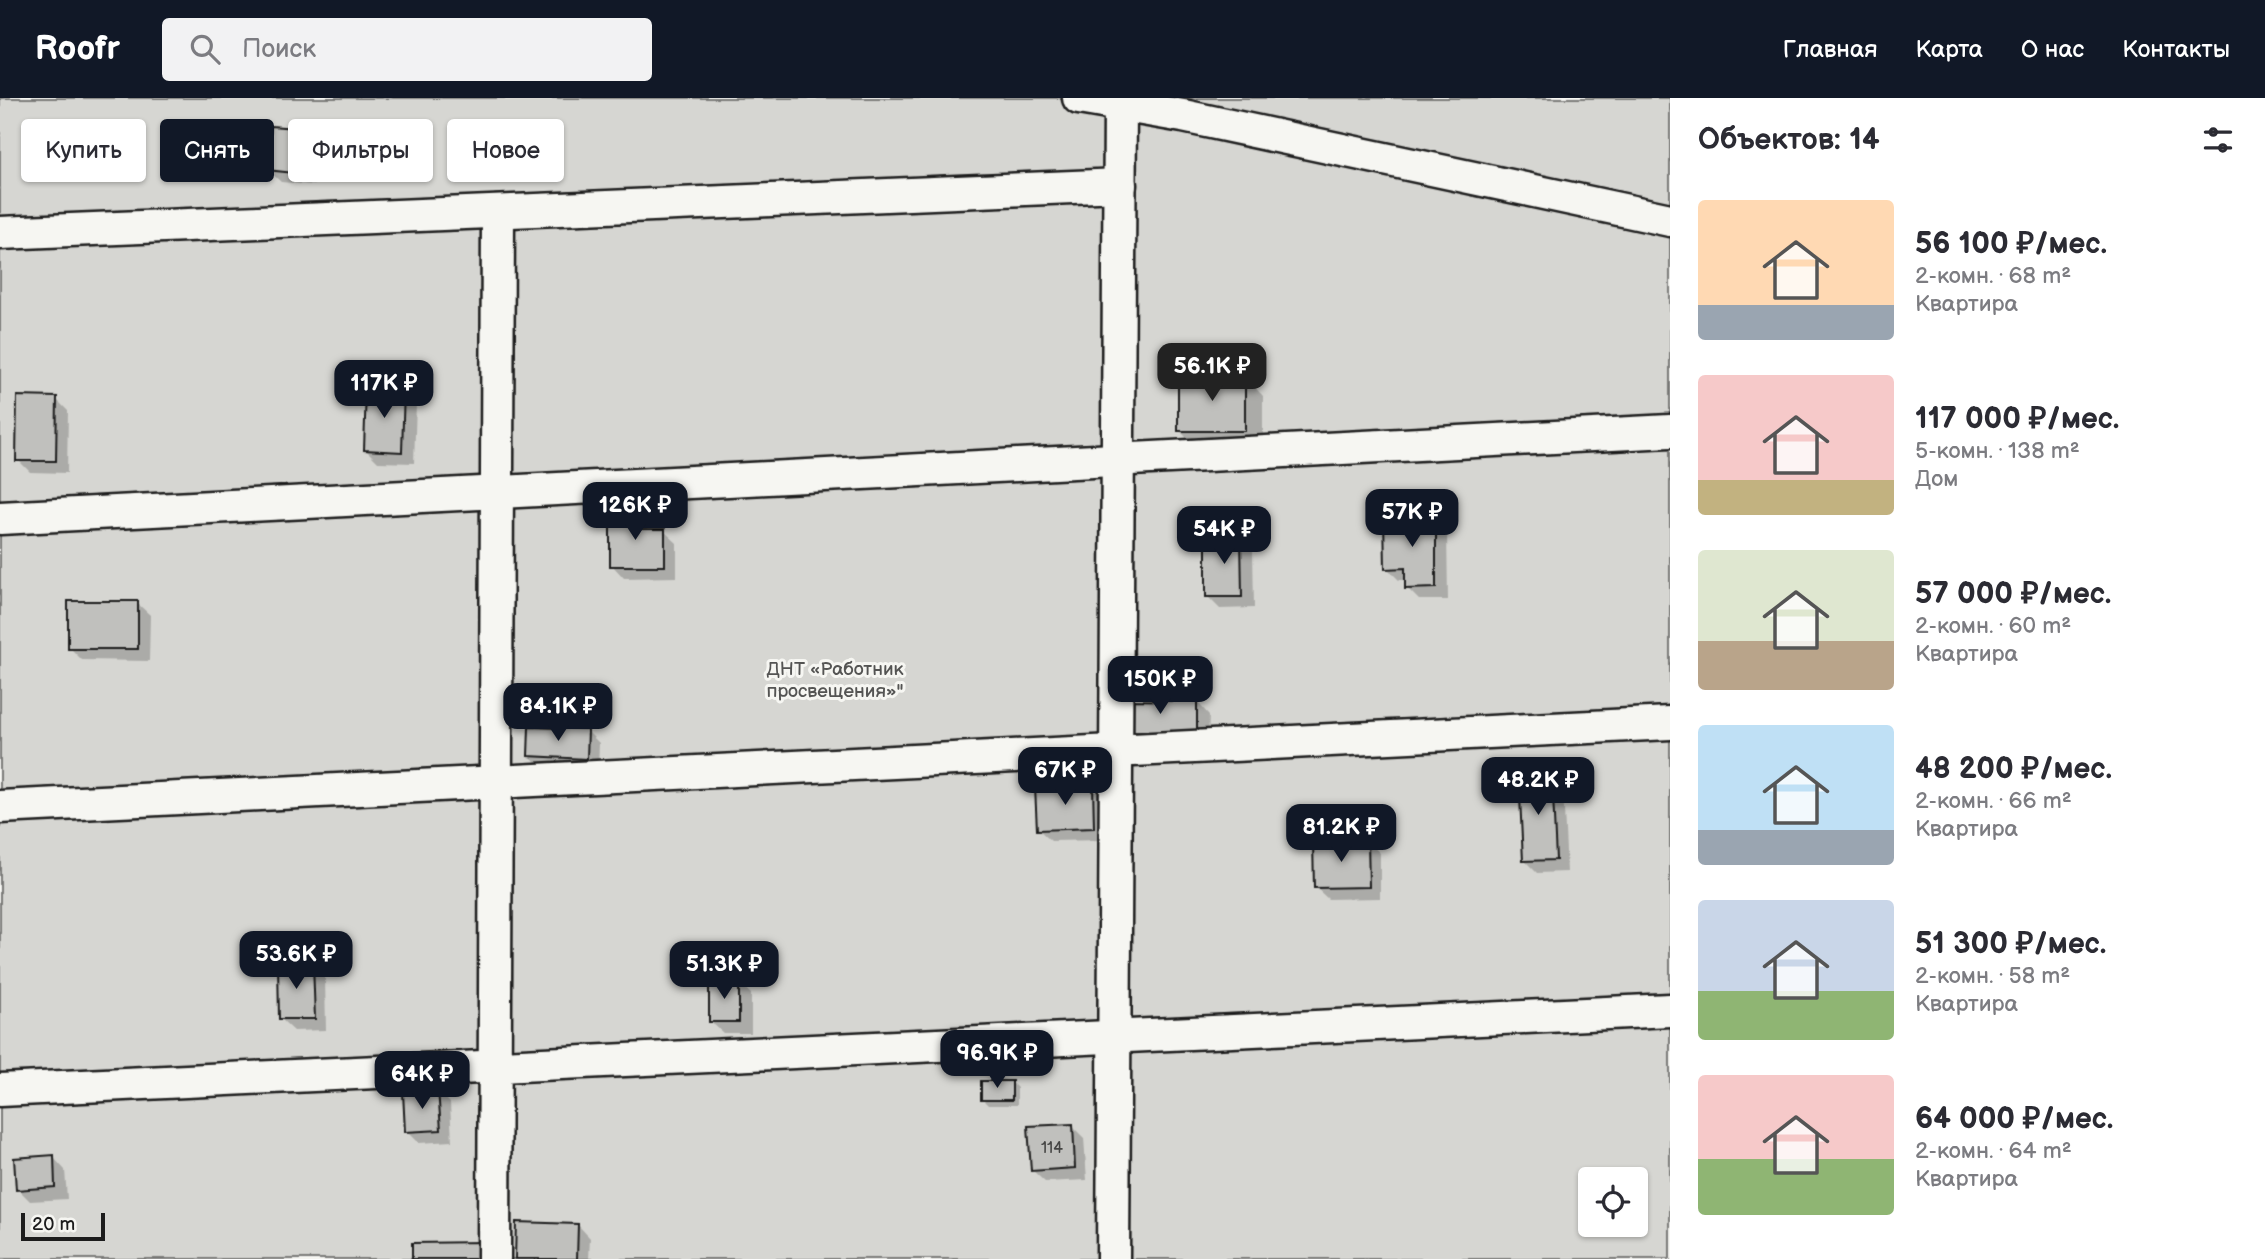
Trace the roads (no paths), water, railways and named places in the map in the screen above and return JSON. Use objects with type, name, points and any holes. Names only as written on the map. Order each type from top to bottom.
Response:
[{"type":"street","points":[[1079,98],[1120,105],[1185,107],[1670,220]]},
{"type":"street","points":[[1113,1259],[1120,105]]},
{"type":"street","points":[[0,233],[1120,185]]},
{"type":"street","points":[[494,1259],[498,212]]},
{"type":"street","points":[[0,518],[1670,431]]},
{"type":"street","points":[[0,807],[1670,723]]},
{"type":"street","points":[[0,1090],[1670,1010]]},
{"type":"park label","name":"ДНТ «Работник просвещения»\"","points":[[835,679]]}]
